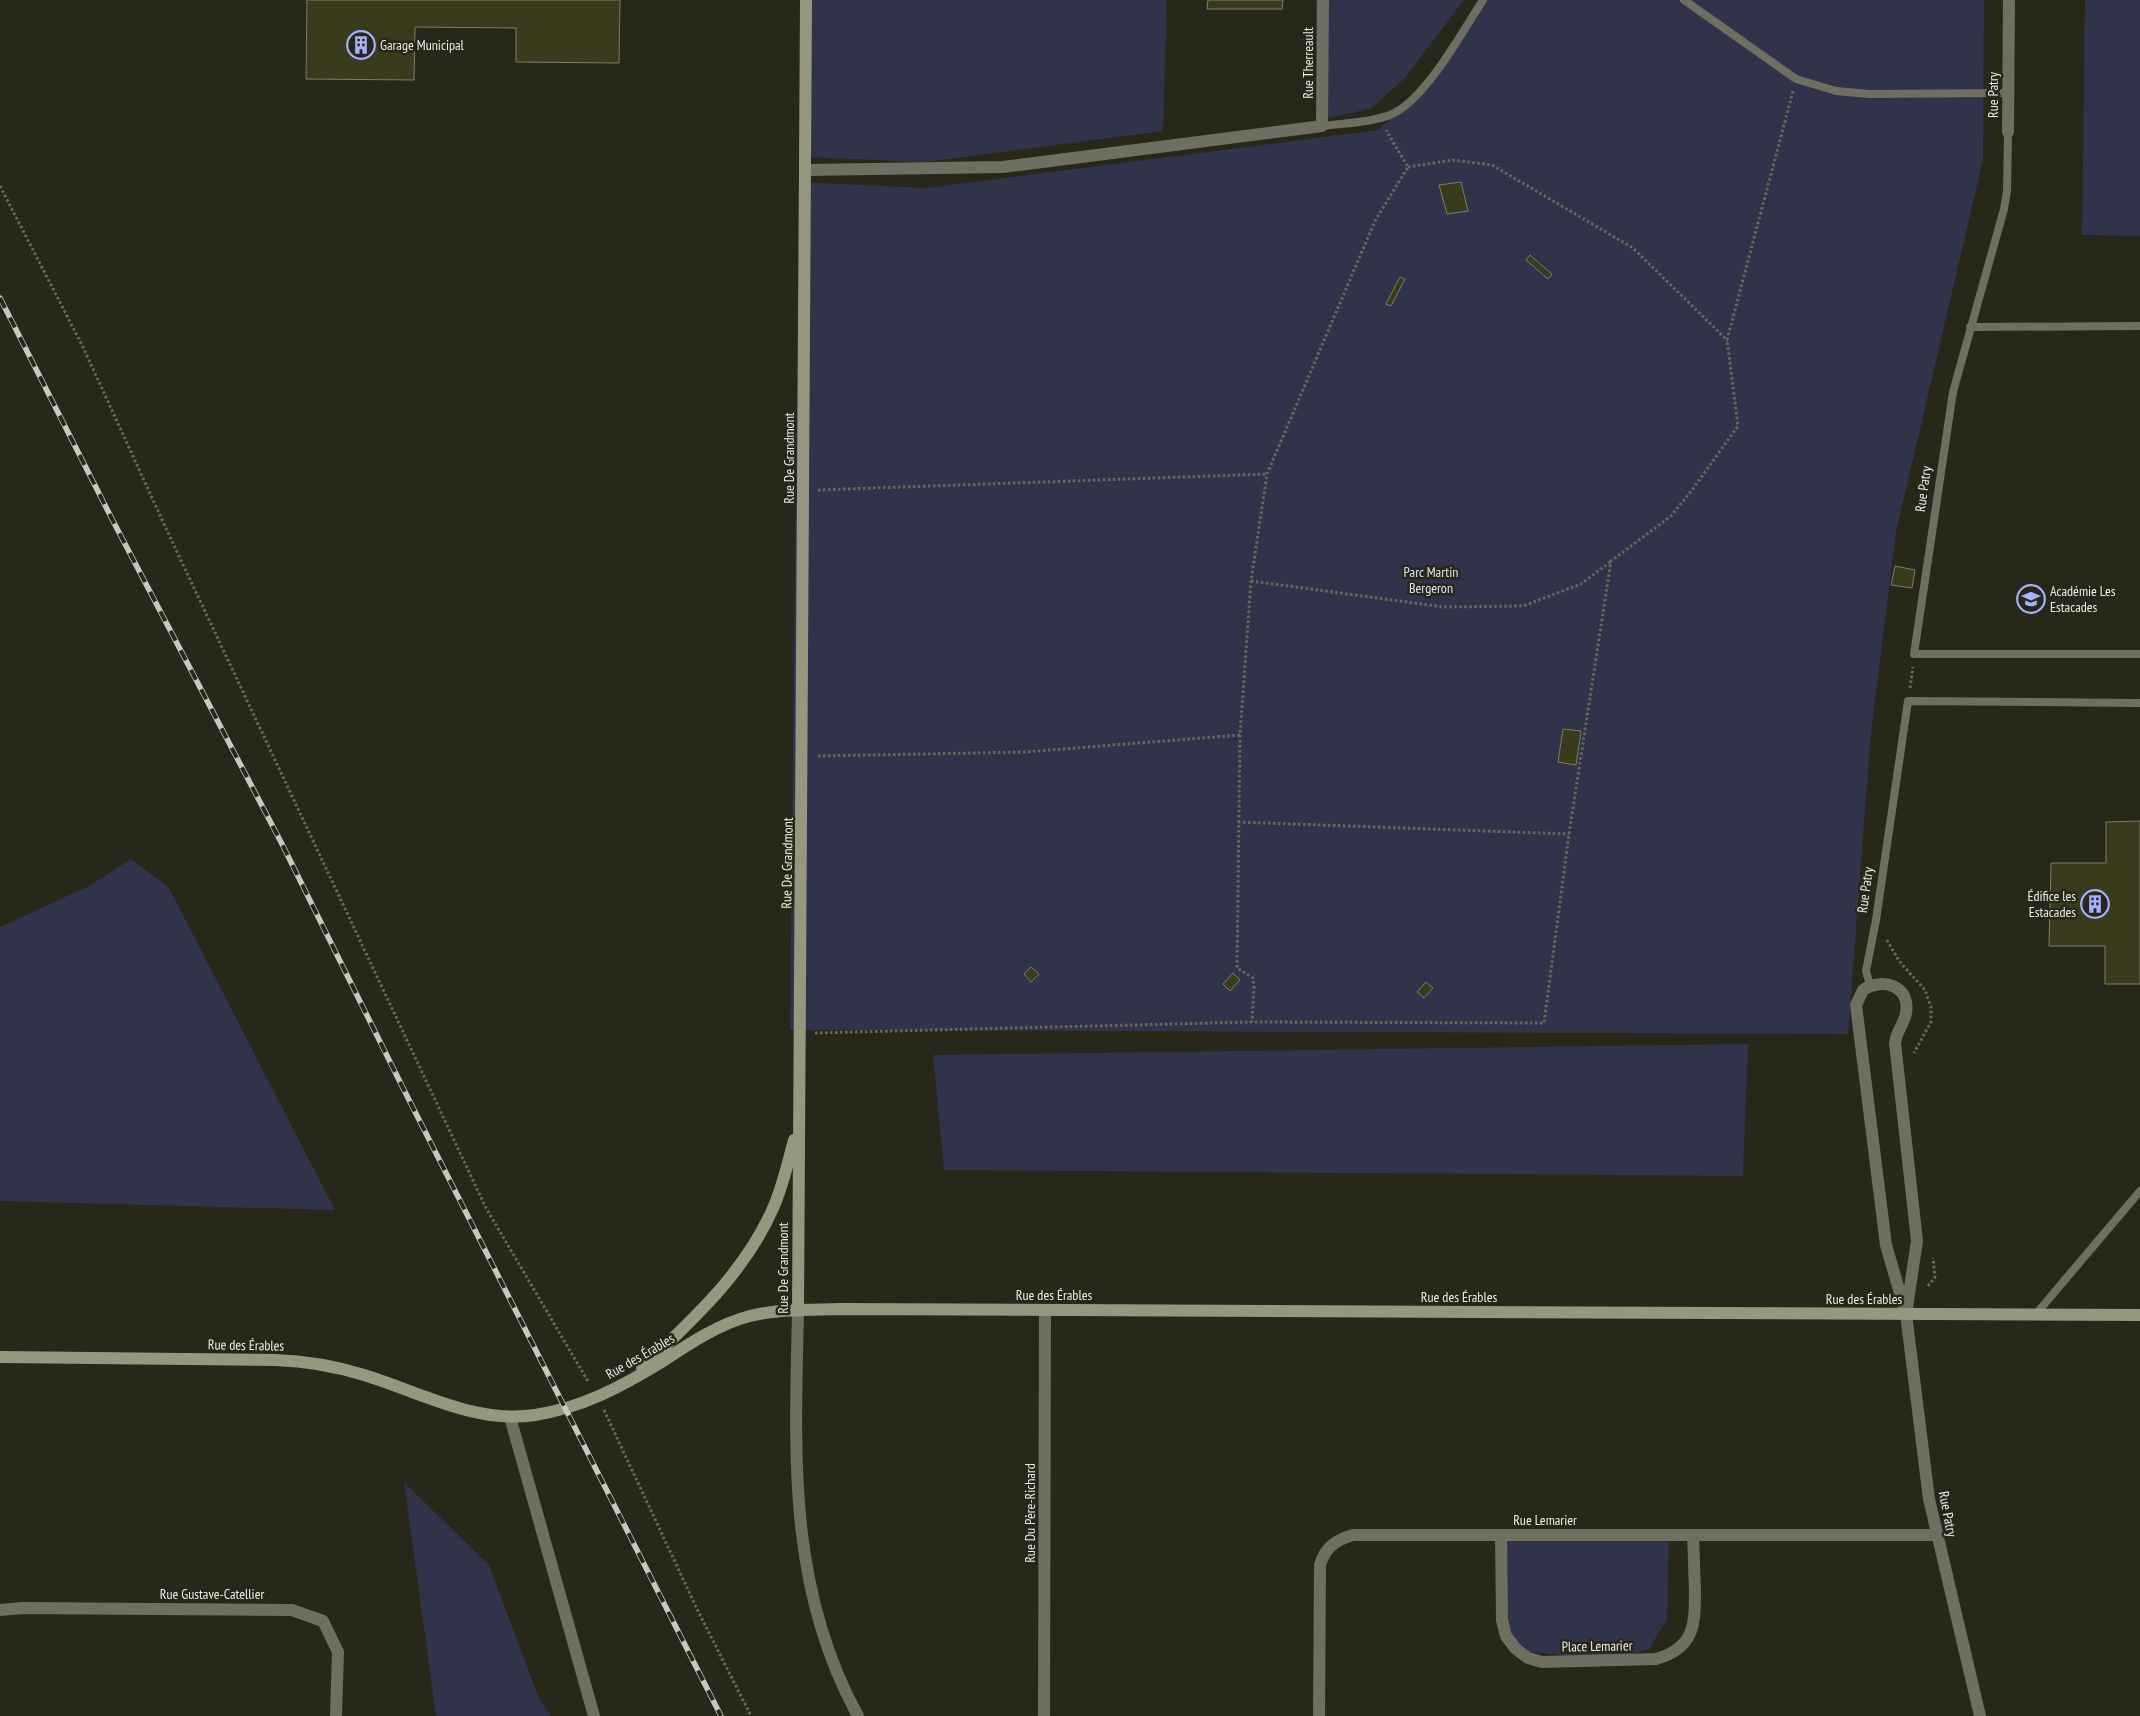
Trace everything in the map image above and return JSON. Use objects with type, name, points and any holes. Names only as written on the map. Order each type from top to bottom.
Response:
[{"type":"street","name":"Rue De Grandmont","points":[[806,0],[803,756],[798,1123],[797,1487],[806,1565],[818,1624],[836,1671],[858,1716]]},
{"type":"street","name":"Rue Therreault","points":[[1322,126],[1323,0]]},
{"type":"street","name":"Rue Patry","points":[[2008,132],[2009,0]]},
{"type":"street","points":[[806,170],[1003,167],[1322,126]]},
{"type":"street","name":"Rue Patry","points":[[1906,1314],[1917,1241],[1894,1043],[1906,1014],[1906,1006],[1900,991],[1894,986],[1878,983],[1870,985],[1863,990],[1858,997],[1856,1005],[1886,1245],[1906,1314],[1928,1490],[1936,1535],[1980,1716]]},
{"type":"street","points":[[626,1383],[723,1287],[749,1253],[768,1219],[780,1190],[798,1123]]},
{"type":"street","name":"Rue des Érables","points":[[0,1357],[299,1361],[356,1372],[481,1413],[510,1417],[548,1412],[598,1397],[735,1321],[758,1314],[798,1311],[840,1309],[2140,1315]]},
{"type":"street","name":"Rue Du Père-Richard","points":[[1044,1310],[1044,1716]]},
{"type":"street","points":[[510,1417],[594,1716]]},
{"type":"street","name":"Rue Lemarier","points":[[1319,1716],[1320,1565],[1328,1549],[1344,1537],[1361,1534],[1501,1536],[1936,1535]]},
{"type":"street","name":"Place Lemarier","points":[[1501,1536],[1502,1620],[1506,1636],[1516,1649],[1528,1658],[1550,1662],[1656,1659],[1670,1654],[1682,1646],[1692,1632],[1695,1617],[1693,1535]]},
{"type":"street","name":"Rue Gustave-Catellier","points":[[0,1610],[292,1610],[323,1621],[338,1652],[336,1716]]},
{"type":"lane","points":[[1322,126],[1379,118],[1397,111],[1419,94],[1483,0]]},
{"type":"lane","points":[[1684,0],[1796,79],[1836,91],[1868,94],[2007,93]]},
{"type":"lane","name":"Rue Patry","points":[[1914,654],[1953,392],[2004,208],[2007,191],[2008,132]]},
{"type":"lane","points":[[1970,327],[2140,326]]},
{"type":"lane","points":[[1914,654],[2140,654]]},
{"type":"lane","points":[[1908,702],[2140,703]]},
{"type":"lane","name":"Rue Patry","points":[[1870,985],[1866,972],[1876,920],[1908,702]]},
{"type":"lane","points":[[2036,1314],[2140,1191]]},
{"type":"path","points":[[1251,581],[1444,607],[1523,606],[1581,584],[1671,516],[1738,426],[1726,340],[1796,79]]},
{"type":"path","points":[[1379,118],[1408,167]]},
{"type":"path","points":[[1252,1022],[1253,978],[1236,968],[1240,735],[1251,581],[1267,474],[1375,221],[1408,167],[1454,160],[1492,165],[1633,248],[1726,340]]},
{"type":"path","points":[[0,186],[82,345],[170,537],[486,1208],[598,1397],[697,1609],[751,1716]]},
{"type":"path","points":[[804,490],[1267,474]]},
{"type":"path","points":[[800,1034],[1252,1022],[1544,1023],[1569,834],[1611,562]]},
{"type":"path","points":[[1908,702],[1914,654]]},
{"type":"path","points":[[803,756],[1025,752],[1240,735]]},
{"type":"path","points":[[1238,822],[1569,834]]},
{"type":"green space","points":[[804,0],[1167,0],[1163,131],[926,162],[802,157]]},
{"type":"green space","points":[[1316,0],[1464,0],[1405,78],[1372,108],[1317,121]]},
{"type":"green space","name":"Parc Martin Bergeron","points":[[1486,0],[1984,0],[1983,160],[1896,532],[1871,733],[1848,1034],[790,1030],[799,182],[927,188],[1378,130],[1416,97]]},
{"type":"green space","points":[[2085,0],[2140,0],[2140,236],[2082,235]]},
{"type":"green space","points":[[131,859],[169,888],[335,1210],[0,1201],[0,927],[89,886]]},
{"type":"green space","points":[[1748,1044],[1743,1176],[944,1170],[933,1055]]},
{"type":"green space","points":[[404,1482],[489,1565],[538,1696],[551,1716],[436,1716]]},
{"type":"green space","points":[[1500,1536],[1669,1538],[1667,1619],[1649,1649],[1613,1659],[1524,1652],[1499,1634]]},
{"type":"building","name":"Garage Municipal","points":[[307,0],[620,0],[619,63],[516,62],[516,28],[415,27],[414,80],[306,79]]},
{"type":"building","points":[[1208,0],[1283,0],[1282,9],[1207,9]]},
{"type":"building","points":[[1461,182],[1468,211],[1447,214],[1439,185]]},
{"type":"building","points":[[1530,255],[1552,274],[1548,279],[1526,260]]},
{"type":"building","points":[[1400,277],[1405,279],[1391,306],[1386,304]]},
{"type":"building","points":[[1895,566],[1915,570],[1912,588],[1891,585]]},
{"type":"building","points":[[1563,729],[1581,731],[1576,765],[1558,762]]},
{"type":"building","name":"Édifice les Estacades","points":[[2140,821],[2140,984],[2105,984],[2105,946],[2049,946],[2051,863],[2106,863],[2106,822]]},
{"type":"building","points":[[1031,967],[1039,974],[1031,982],[1024,974]]},
{"type":"building","points":[[1233,973],[1240,980],[1230,991],[1223,984]]},
{"type":"building","points":[[1426,982],[1433,988],[1424,998],[1417,992]]},
{"type":"railway","points":[[0,298],[112,519],[282,844],[403,1088],[721,1716]]},
{"type":"place","name":"Garage Municipal","points":[[361,45]]},
{"type":"place","name":"Académie Les Estacades","points":[[2031,599]]},
{"type":"place","name":"Édifice les Estacades","points":[[2095,904]]}]
